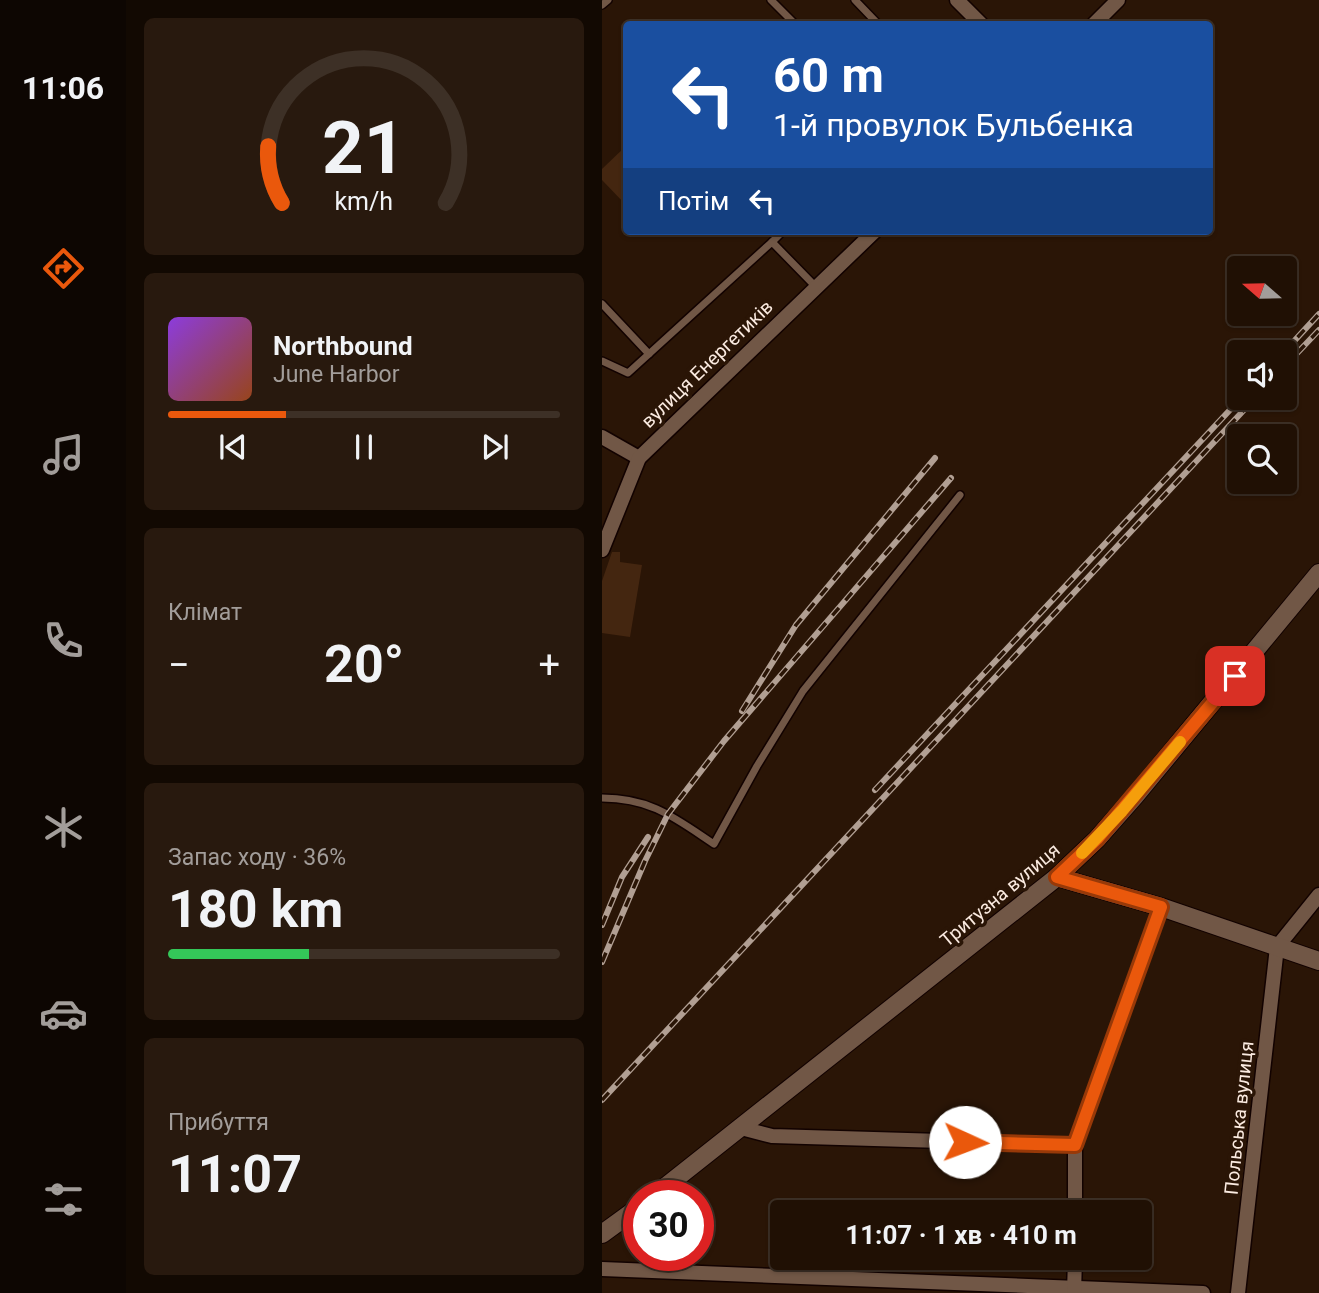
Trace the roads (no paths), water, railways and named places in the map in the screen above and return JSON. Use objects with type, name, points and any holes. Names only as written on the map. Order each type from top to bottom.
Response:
[{"type":"street","points":[[957,0],[978,21]]},
{"type":"street","points":[[1097,21],[1118,0]]},
{"type":"street","name":"вулиця Енергетиків","points":[[602,550],[639,458],[871,235]]},
{"type":"street","points":[[602,438],[639,458]]},
{"type":"street","name":"Тритузна вулиця","points":[[674,1180],[1057,877],[1097,839],[1135,796],[1319,573]]},
{"type":"street","points":[[1057,877],[1161,907],[1319,961]]},
{"type":"street","points":[[1277,947],[1319,895]]},
{"type":"street","points":[[1075,1200],[1075,1145],[1161,907]]},
{"type":"street","name":"Польська вулиця","points":[[1238,1293],[1277,947]]},
{"type":"street","points":[[741,1128],[772,1136],[1075,1145]]},
{"type":"street","points":[[602,1234],[623,1219]]},
{"type":"street","points":[[602,1269],[946,1288],[1203,1293]]},
{"type":"street","points":[[1074,1270],[1074,1290]]},
{"type":"lane","points":[[602,5],[608,0]]},
{"type":"lane","points":[[771,0],[792,21]]},
{"type":"lane","points":[[855,0],[875,21]]},
{"type":"lane","points":[[602,360],[628,373],[779,235]]},
{"type":"lane","points":[[772,242],[815,286]]},
{"type":"lane","points":[[602,304],[649,354]]},
{"type":"lane","points":[[602,797],[622,797],[658,807],[714,844],[803,691],[960,495]]},
{"type":"railway","points":[[1295,340],[1319,314]]},
{"type":"railway","points":[[1297,353],[1319,330]]},
{"type":"railway","points":[[875,790],[1230,410]]},
{"type":"railway","points":[[602,1100],[1244,410]]},
{"type":"railway","points":[[742,711],[796,625],[935,458]]},
{"type":"railway","points":[[602,962],[668,814],[724,741],[951,478]]},
{"type":"railway","points":[[602,925],[622,877],[648,837]]}]
